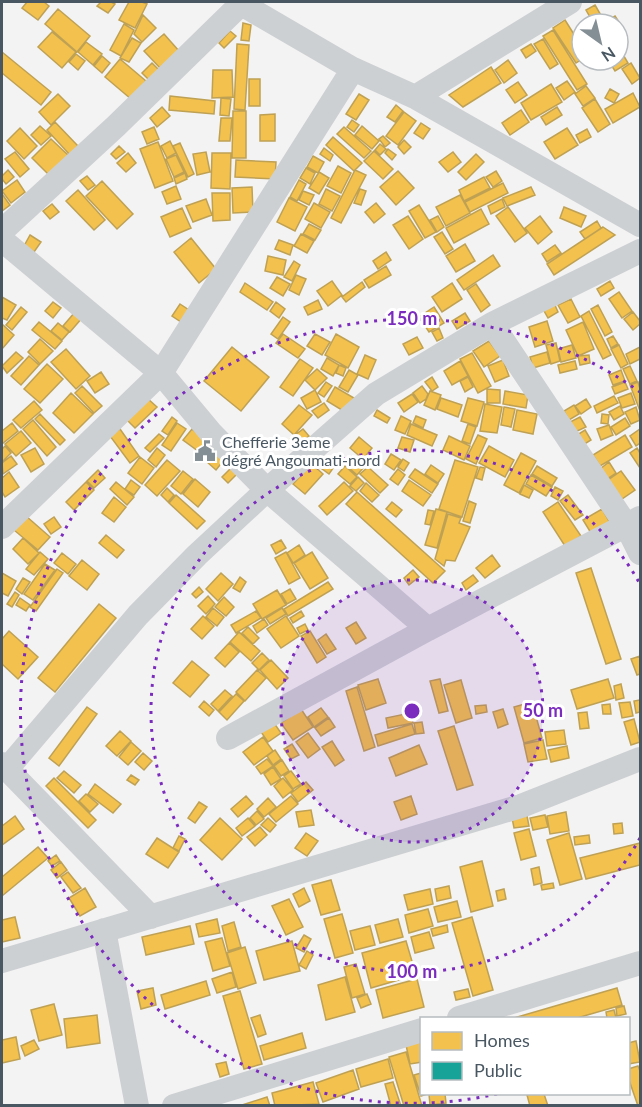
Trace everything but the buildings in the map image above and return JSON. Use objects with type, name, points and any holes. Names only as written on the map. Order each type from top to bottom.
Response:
[{"type":"street","points":[[2,231],[116,126],[240,2],[353,69],[415,97],[640,225]]},
{"type":"street","points":[[415,97],[570,2]]},
{"type":"street","points":[[2,527],[161,373],[353,69]]},
{"type":"street","points":[[2,240],[161,373],[211,433],[267,490],[428,629]]},
{"type":"street","points":[[151,916],[4,767],[138,615],[197,555],[376,394],[492,324],[640,251]]},
{"type":"street","points":[[492,324],[633,521],[640,553]]},
{"type":"street","points":[[228,738],[633,521]]},
{"type":"street","points":[[2,961],[521,806],[640,759]]},
{"type":"street","points":[[104,930],[137,1106]]},
{"type":"street","points":[[462,1017],[640,963]]},
{"type":"street","points":[[174,1106],[420,1031]]},
{"type":"place","name":"Chefferie 3eme dégré Angoumati-nord","points":[[205,451]]}]
